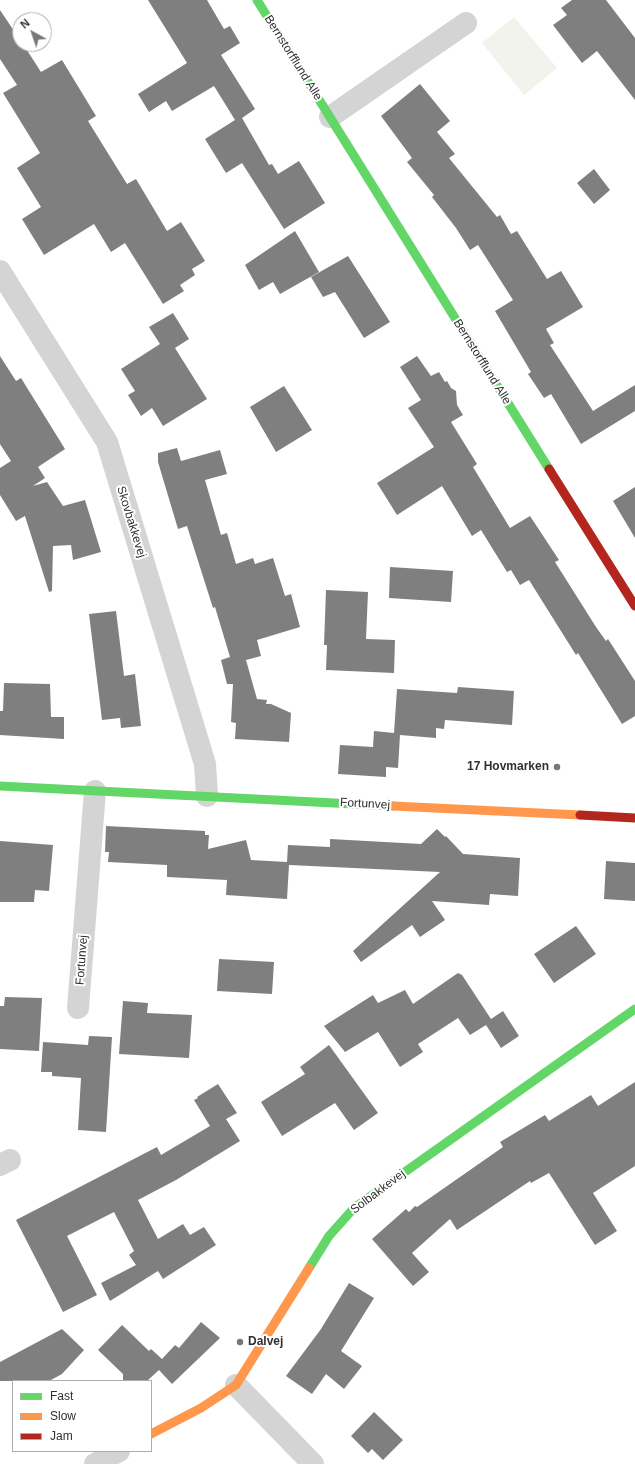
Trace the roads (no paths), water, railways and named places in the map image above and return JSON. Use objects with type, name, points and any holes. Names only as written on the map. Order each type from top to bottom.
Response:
[{"type":"street","name":"Bernstorfflund Alle","points":[[257,0],[635,606]]},
{"type":"street","points":[[330,117],[466,23]]},
{"type":"street","name":"Skovbakkevej","points":[[0,271],[107,442],[205,764],[207,796]]},
{"type":"street","name":"Fortunvej","points":[[0,786],[635,818]]},
{"type":"street","name":"Fortunvej","points":[[78,1008],[94,791]]},
{"type":"street","name":"Solbakkevej","points":[[152,1433],[201,1408],[236,1385],[329,1236],[354,1208],[635,1009]]},
{"type":"street","points":[[236,1385],[313,1464]]},
{"type":"street","points":[[95,1464],[117,1452]]},
{"type":"place","name":"17 Hovmarken","points":[[557,767]]},
{"type":"place","name":"Dalvej","points":[[240,1342]]}]
